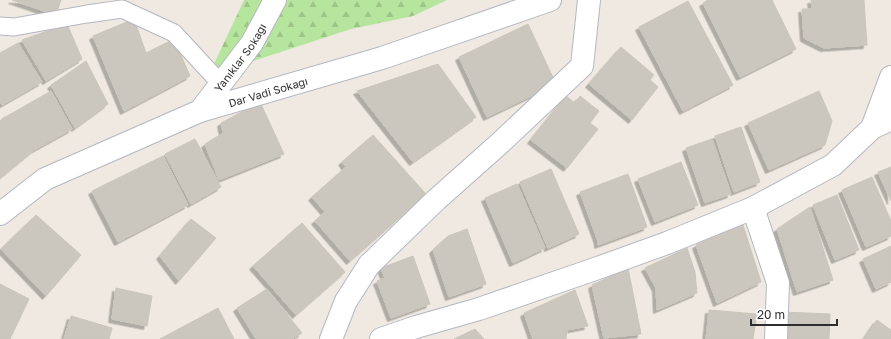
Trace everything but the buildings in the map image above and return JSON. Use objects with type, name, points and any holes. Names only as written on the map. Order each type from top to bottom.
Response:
[{"type":"street","name":"Yanıklar Sokağı","points":[[200,111],[252,43],[275,0]]},
{"type":"street","name":"Dar Vadi Sokağı","points":[[0,214],[45,179],[200,111],[382,58],[550,0]]},
{"type":"street","points":[[331,339],[346,301],[369,265],[436,200],[582,66],[589,0]]},
{"type":"street","points":[[381,339],[416,327],[479,309],[595,269],[667,243],[753,208],[833,165],[882,123],[891,77]]},
{"type":"street","points":[[753,208],[778,283],[776,339]]},
{"type":"lane","points":[[0,26],[14,27],[122,9],[174,33],[221,84]]},
{"type":"green space","points":[[244,0],[447,0],[413,16],[351,29],[220,72],[214,64]]}]
